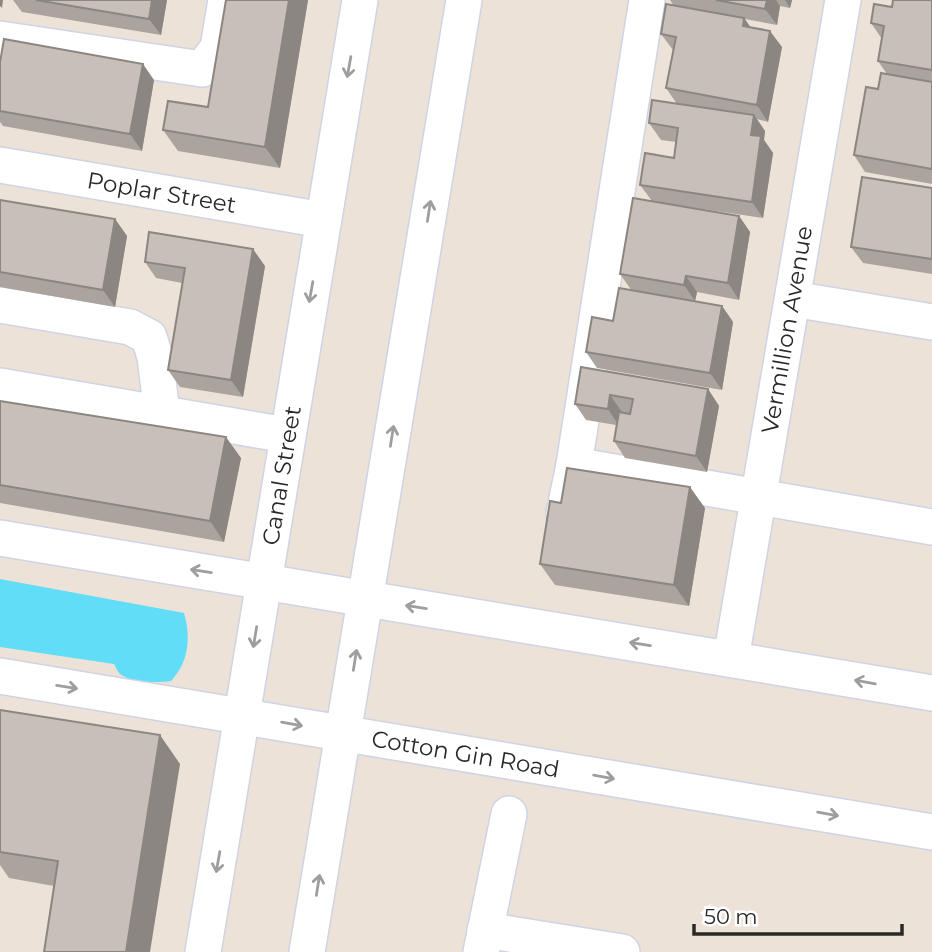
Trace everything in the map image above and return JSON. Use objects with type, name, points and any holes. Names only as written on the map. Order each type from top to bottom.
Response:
[{"type":"street","points":[[0,39],[202,69],[218,48],[226,0]]},
{"type":"street","name":"Canal Street","points":[[203,952],[286,435],[360,0]]},
{"type":"street","points":[[307,952],[464,0]]},
{"type":"street","points":[[558,540],[574,465],[647,0]]},
{"type":"street","name":"Vermillion Avenue","points":[[731,659],[844,0]]},
{"type":"street","name":"Poplar Street","points":[[0,166],[323,220]]},
{"type":"street","points":[[793,299],[932,322]]},
{"type":"street","points":[[0,305],[130,327],[149,337],[155,358],[162,413]]},
{"type":"street","points":[[0,386],[286,435]]},
{"type":"street","points":[[574,465],[932,527]]},
{"type":"street","points":[[0,538],[932,693]]},
{"type":"street","name":"Cotton Gin Road","points":[[0,676],[932,832]]},
{"type":"street","points":[[509,814],[483,941],[622,952]]},
{"type":"water","points":[[0,579],[184,613],[188,640],[182,666],[171,681],[145,682],[125,677],[114,664],[0,647]]},
{"type":"building","points":[[36,0],[152,0],[149,19]]},
{"type":"building","points":[[226,0],[289,0],[265,147],[163,130],[168,101],[208,107]]},
{"type":"building","points":[[716,0],[767,0],[765,9]]},
{"type":"building","points":[[893,0],[932,0],[932,70],[878,61],[884,26],[871,23],[874,4],[892,7]]},
{"type":"building","points":[[666,4],[744,18],[743,26],[770,31],[757,105],[666,88],[676,37],[661,34]]},
{"type":"building","points":[[4,39],[143,64],[130,134],[0,111],[0,62]]},
{"type":"building","points":[[881,73],[932,82],[932,169],[854,155],[866,87],[878,89]]},
{"type":"building","points":[[652,100],[754,115],[751,135],[761,136],[752,202],[640,185],[645,153],[674,158],[678,128],[649,123]]},
{"type":"building","points":[[862,177],[932,188],[932,259],[851,247]]},
{"type":"building","points":[[633,198],[739,216],[728,283],[686,276],[684,285],[620,274]]},
{"type":"building","points":[[0,200],[115,219],[103,290],[0,272]]},
{"type":"building","points":[[149,232],[253,249],[231,380],[168,370],[185,268],[145,262]]},
{"type":"building","points":[[619,288],[722,306],[710,373],[586,352],[592,317],[613,321]]},
{"type":"building","points":[[581,367],[708,389],[696,456],[614,441],[619,412],[630,414],[633,399],[610,395],[608,409],[575,404]]},
{"type":"building","points":[[0,401],[226,437],[210,521],[0,485]]},
{"type":"building","points":[[567,468],[690,487],[674,585],[540,564],[550,501],[561,503]]},
{"type":"building","points":[[0,710],[160,735],[126,952],[44,952],[58,861],[0,852]]}]
